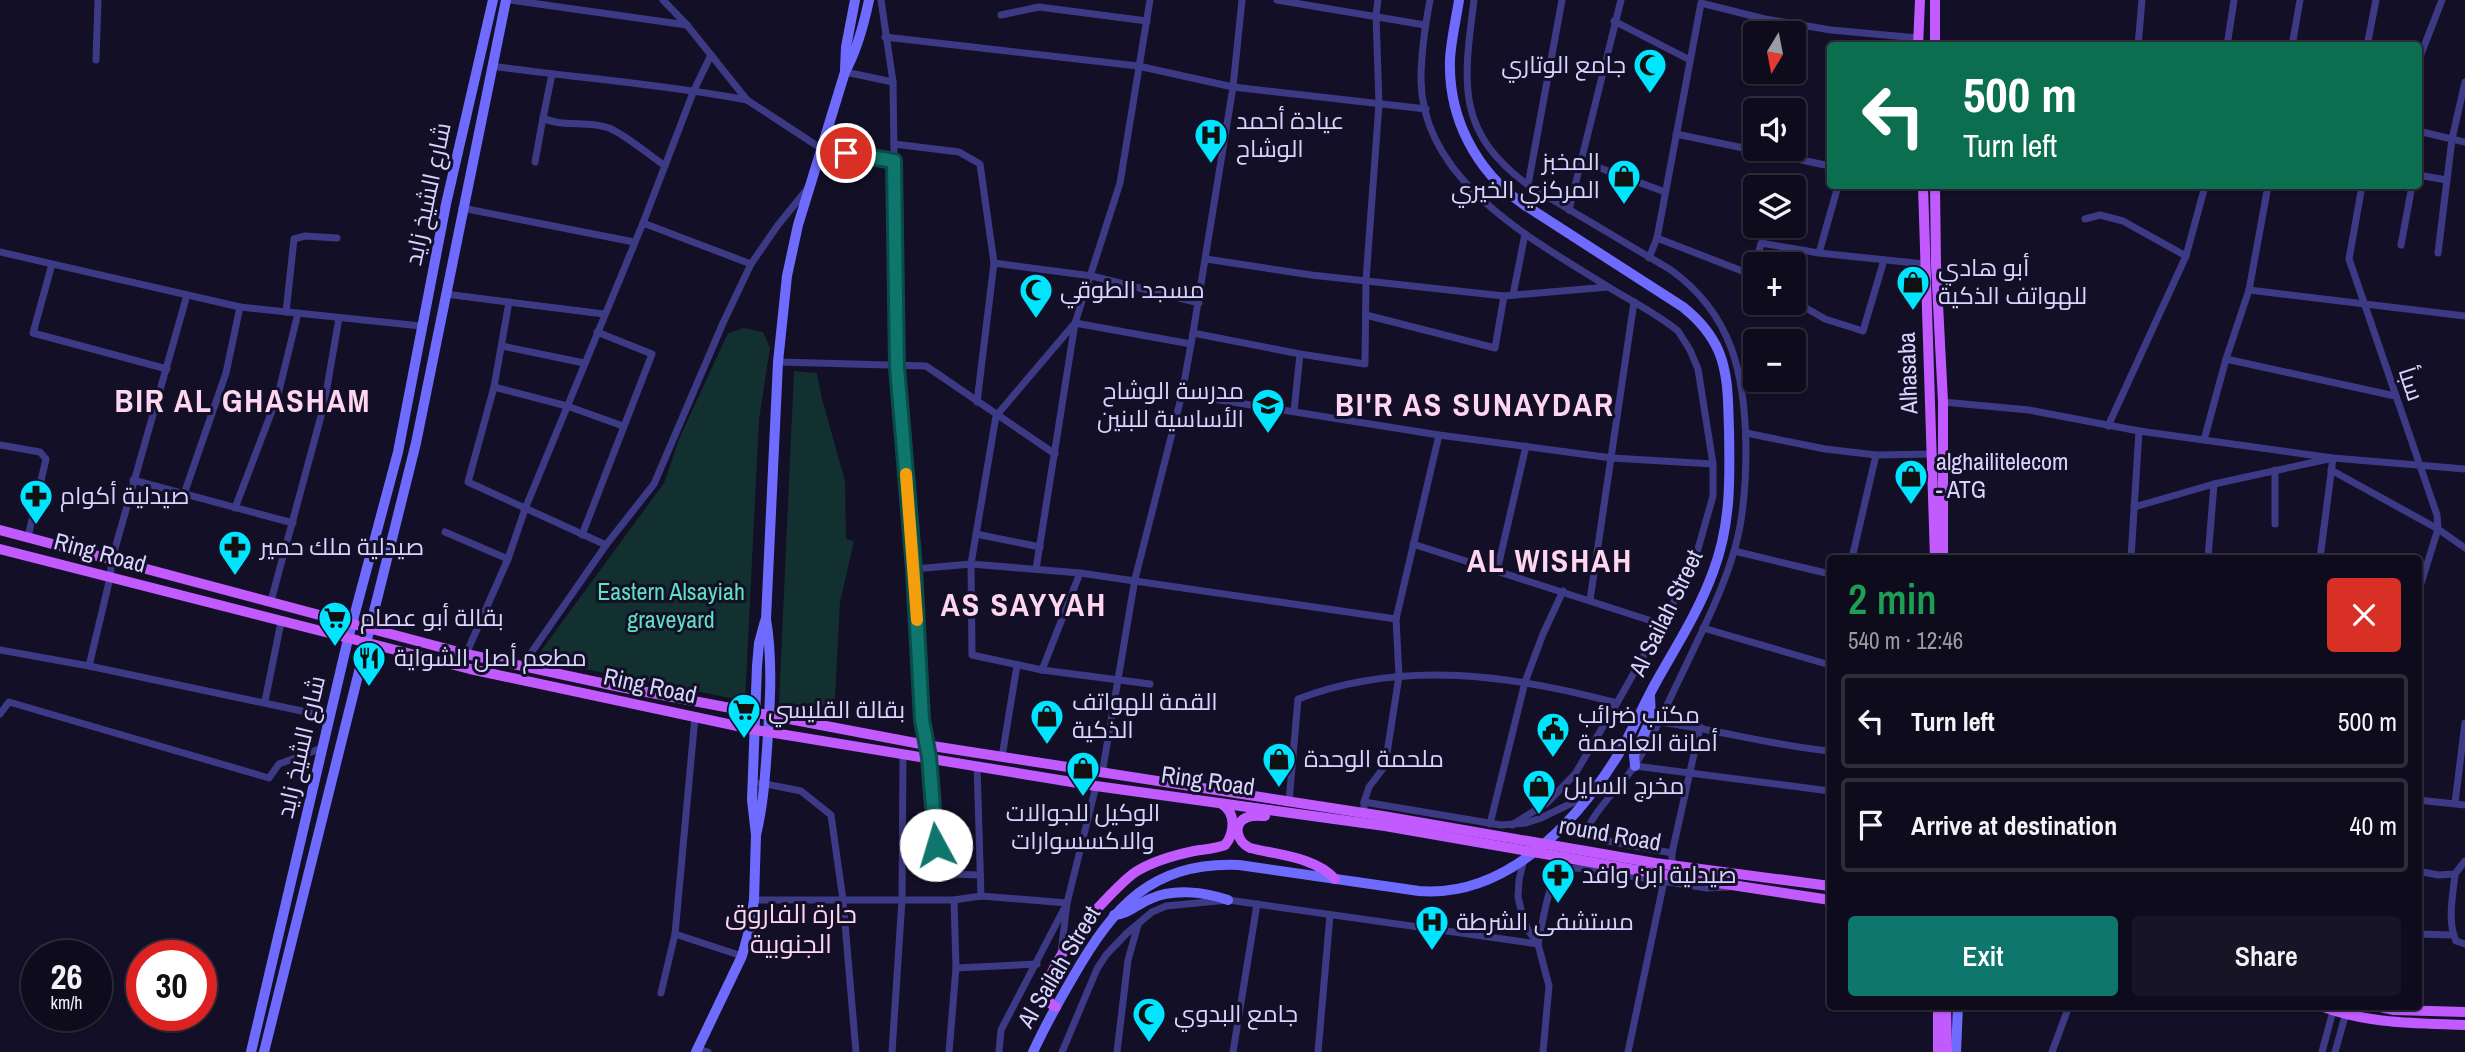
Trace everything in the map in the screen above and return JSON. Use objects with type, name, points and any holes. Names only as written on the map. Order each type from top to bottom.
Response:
[{"type":"main road","name":"شارع الشيخ زايد","points":[[251,1052],[348,639],[398,452],[446,204],[492,0]]},
{"type":"main road","points":[[264,1052],[415,443],[462,208],[508,0]]},
{"type":"main road","points":[[845,72],[846,47],[855,0]]},
{"type":"main road","points":[[701,1051],[741,956],[750,928],[754,900],[756,835],[752,809],[768,731],[770,654],[766,619],[778,362],[790,258],[869,0]]},
{"type":"main road","name":"Al Sailah Street","points":[[1033,1052],[1097,936],[1125,903],[1147,887],[1171,875],[1198,867],[1239,865],[1419,891],[1447,891],[1488,881],[1524,859],[1555,833],[1587,799],[1618,755],[1707,588],[1723,537],[1730,488],[1728,396],[1722,362],[1709,333],[1683,307],[1517,200],[1500,187],[1473,154],[1451,88],[1450,59],[1459,0]]},
{"type":"main road","points":[[1918,42],[1920,0]]},
{"type":"main road","points":[[1935,0],[1935,42]]},
{"type":"main road","name":"Alhasaba","points":[[1923,189],[1933,454],[1940,543],[1935,555]]},
{"type":"main road","points":[[1935,189],[1943,402],[1940,543],[1944,555]]},
{"type":"main road","name":"Ring Road","points":[[0,530],[354,622],[466,654],[522,666],[926,745],[1289,802],[1364,807],[1384,821]]},
{"type":"main road","name":"Ring Road","points":[[0,549],[470,669],[756,730],[1136,792],[1273,811],[1384,821]]},
{"type":"main road","points":[[759,782],[756,730],[757,654],[766,619]]},
{"type":"main road","points":[[1635,766],[1634,755],[1651,719],[1650,695]]},
{"type":"main road","points":[[1136,792],[1138,779]]},
{"type":"main road","points":[[1056,1007],[1049,1004],[1045,992],[1061,956],[1098,905],[1137,872],[1178,855],[1226,845],[1233,819],[1230,810],[1222,804]]},
{"type":"main road","points":[[1273,811],[1264,817],[1251,816],[1243,820],[1238,832],[1242,844],[1310,862],[1329,872],[1335,879]]},
{"type":"main road","name":"round Road","points":[[1384,821],[1654,868],[1672,865],[1827,886]]},
{"type":"main road","points":[[1654,868],[1734,885],[1827,900]]},
{"type":"main road","points":[[1114,915],[1128,912],[1151,898],[1164,895],[1203,893],[1228,900]]},
{"type":"main road","points":[[1936,1052],[1944,1010]]},
{"type":"main road","points":[[1945,1010],[1947,1052]]},
{"type":"main road","points":[[1946,1010],[1956,1052]]},
{"type":"main road","points":[[2342,1010],[2393,1022],[2465,1025]]},
{"type":"main road","points":[[2394,1010],[2465,1012]]},
{"type":"street","points":[[96,60],[98,0]]},
{"type":"street","points":[[508,0],[687,25]]},
{"type":"street","points":[[663,0],[687,25],[747,100],[822,149],[894,161]]},
{"type":"street","points":[[881,0],[893,82],[897,367],[914,569],[922,720],[929,757],[938,860],[943,870],[951,874],[980,875]]},
{"type":"street","points":[[1036,569],[1075,323],[1120,183],[1150,0]]},
{"type":"street","points":[[1102,774],[1135,579],[1182,394],[1199,303],[1233,87],[1242,0]]},
{"type":"street","points":[[1277,0],[1425,25]]},
{"type":"street","points":[[1193,333],[1365,364],[1366,280],[1379,104],[1376,15],[1378,0]]},
{"type":"street","points":[[1430,0],[1425,25],[1421,80],[1426,109],[1440,147],[1455,170],[1484,201],[1525,234],[1678,331],[1690,350],[1700,380],[1713,464],[1713,496],[1696,555],[1661,624],[1617,703],[1566,785],[1536,811],[1512,825]]},
{"type":"street","points":[[1474,0],[1466,67],[1466,92],[1478,128],[1496,157],[1528,185],[1692,286],[1709,305],[1725,331],[1740,374],[1746,433],[1744,495],[1734,551],[1703,628],[1659,722],[1635,766],[1591,821],[1590,831],[1594,837],[1601,840],[1671,853]]},
{"type":"street","points":[[1528,185],[1562,0]]},
{"type":"street","points":[[1569,211],[1620,0]]},
{"type":"street","points":[[2138,42],[2142,0]]},
{"type":"street","points":[[2228,42],[2234,0]]},
{"type":"street","points":[[2293,42],[2300,0]]},
{"type":"street","points":[[2368,42],[2376,0]]},
{"type":"street","points":[[2422,51],[2442,0]]},
{"type":"street","points":[[1649,258],[1657,238],[1701,3],[1765,19],[1918,42]]},
{"type":"street","points":[[1001,15],[1039,7],[1147,21]]},
{"type":"street","points":[[1614,21],[1690,60]]},
{"type":"street","points":[[886,37],[1138,66],[1233,87],[1426,109]]},
{"type":"street","points":[[466,654],[508,559],[525,509],[643,223],[694,90],[711,55]]},
{"type":"street","points":[[492,66],[694,90],[747,100]]},
{"type":"street","points":[[845,72],[893,82]]},
{"type":"street","points":[[535,162],[552,74]]},
{"type":"street","points":[[2438,253],[2452,139],[2465,82]]},
{"type":"street","points":[[543,118],[610,129],[664,166]]},
{"type":"street","points":[[2422,132],[2465,142]]},
{"type":"street","points":[[1676,134],[1827,165]]},
{"type":"street","points":[[894,144],[959,152],[980,164],[994,264],[977,402]]},
{"type":"street","points":[[1581,161],[1665,192]]},
{"type":"street","points":[[2422,177],[2447,180]]},
{"type":"street","points":[[522,666],[606,545],[654,484],[751,264],[811,185]]},
{"type":"street","points":[[1819,253],[1837,189]]},
{"type":"street","points":[[2108,425],[2186,256],[2204,189]]},
{"type":"street","points":[[2204,440],[2226,359],[2249,290],[2267,189]]},
{"type":"street","name":"سبأ","points":[[2361,189],[2349,259],[2417,464],[2437,515],[2438,529]]},
{"type":"street","points":[[2401,245],[2411,189]]},
{"type":"street","points":[[462,208],[634,242]]},
{"type":"street","points":[[2085,219],[2101,215],[2123,221],[2186,256]]},
{"type":"street","points":[[643,223],[751,264]]},
{"type":"street","points":[[1513,295],[1525,234]]},
{"type":"street","points":[[286,312],[294,239],[305,236],[337,238]]},
{"type":"street","points":[[1657,238],[1743,267]]},
{"type":"street","points":[[1759,252],[1761,243],[1819,253],[1925,264]]},
{"type":"street","points":[[0,252],[240,307],[421,326]]},
{"type":"street","points":[[1206,259],[1504,296],[1609,287]]},
{"type":"street","points":[[1806,308],[1825,319],[1863,331],[1884,260]]},
{"type":"street","points":[[52,264],[33,333],[167,369]]},
{"type":"street","points":[[994,264],[1092,276],[1199,303]]},
{"type":"street","points":[[2249,290],[2465,316]]},
{"type":"street","points":[[445,294],[604,314]]},
{"type":"street","points":[[89,666],[112,559],[187,295]]},
{"type":"street","points":[[1366,315],[1495,348],[1504,296]]},
{"type":"street","points":[[509,302],[494,387],[468,482],[606,545]]},
{"type":"street","points":[[1590,600],[1633,302]]},
{"type":"street","points":[[184,494],[226,373],[240,307]]},
{"type":"street","points":[[235,508],[278,395],[298,313]]},
{"type":"street","points":[[271,601],[324,405],[339,318]]},
{"type":"street","points":[[1075,323],[1191,344]]},
{"type":"street","points":[[1075,323],[996,416],[971,564],[972,655],[1042,670],[1150,684]]},
{"type":"street","points":[[582,535],[652,355],[597,332]]},
{"type":"street","points":[[502,346],[584,363]]},
{"type":"street","points":[[1294,411],[1300,354]]},
{"type":"street","points":[[2226,359],[2395,396]]},
{"type":"street","points":[[778,362],[926,366],[1055,454]]},
{"type":"street","points":[[494,387],[567,406],[623,426]]},
{"type":"street","points":[[1182,394],[1439,435],[1612,458],[1713,464]]},
{"type":"street","points":[[1943,402],[2029,410],[2138,431],[2333,457],[2465,469]]},
{"type":"street","points":[[2131,555],[2138,431]]},
{"type":"street","points":[[1746,433],[1825,449],[1876,455],[1933,454]]},
{"type":"street","points":[[1439,435],[1396,619],[1399,676],[1385,765],[1370,787],[1364,807],[1512,825],[1541,818],[1578,800],[1587,799]]},
{"type":"street","points":[[0,445],[40,452],[46,459],[28,537]]},
{"type":"street","points":[[1497,570],[1526,446]]},
{"type":"street","points":[[1853,555],[1876,455]]},
{"type":"street","points":[[2320,555],[2333,457]]},
{"type":"street","points":[[2134,506],[2214,484],[2333,457]]},
{"type":"street","points":[[2275,470],[2275,524]]},
{"type":"street","points":[[2331,470],[2438,529],[2465,548]]},
{"type":"street","points":[[133,481],[293,523]]},
{"type":"street","points":[[2208,555],[2214,484]]},
{"type":"street","points":[[2422,580],[2438,529]]},
{"type":"street","points":[[445,532],[508,559]]},
{"type":"street","points":[[976,534],[1040,547]]},
{"type":"street","points":[[1413,544],[1661,624]]},
{"type":"street","points":[[1734,551],[1827,573]]},
{"type":"street","points":[[914,569],[971,564],[1080,573],[1396,619]]},
{"type":"street","points":[[1042,670],[1080,573]]},
{"type":"street","points":[[1490,824],[1525,682],[1563,591]]},
{"type":"street","points":[[265,701],[281,622]]},
{"type":"street","points":[[1703,628],[1827,664]]},
{"type":"street","points":[[0,650],[265,701],[330,717]]},
{"type":"street","points":[[1002,757],[1017,665]]},
{"type":"street","points":[[1289,802],[1298,699],[1329,687],[1399,676],[1498,677],[1562,688],[1617,703]]},
{"type":"street","points":[[0,714],[9,702],[269,778],[279,764],[322,748]]},
{"type":"street","points":[[661,993],[675,934],[695,717]]},
{"type":"street","points":[[1659,722],[1827,751]]},
{"type":"street","points":[[2455,803],[2465,723]]},
{"type":"street","points":[[1672,865],[1671,853],[1700,727]]},
{"type":"street","points":[[892,1052],[902,900],[903,753]]},
{"type":"street","points":[[977,765],[981,896]]},
{"type":"street","points":[[1635,766],[1827,791]]},
{"type":"street","points":[[759,782],[801,791],[831,815],[843,900],[856,1052]]},
{"type":"street","points":[[1061,956],[1067,903],[1096,786]]},
{"type":"street","points":[[2422,800],[2465,805]]},
{"type":"street","points":[[1524,859],[1518,897],[1525,922],[1538,944],[1549,986],[1543,1052]]},
{"type":"street","points":[[2465,861],[2455,874],[2452,913],[2453,936],[2456,941],[2465,944]]},
{"type":"street","points":[[1538,944],[1552,885],[1562,871],[1579,868],[1707,888],[1734,885]]},
{"type":"street","points":[[2422,873],[2455,874]]},
{"type":"street","points":[[1628,1052],[1664,881]]},
{"type":"street","points":[[754,900],[954,900],[981,896],[1067,903]]},
{"type":"street","points":[[949,1052],[956,968],[954,900]]},
{"type":"street","points":[[1062,1052],[1097,969],[1116,944],[1138,924],[1152,912],[1167,906],[1228,900],[1538,944]]},
{"type":"street","points":[[999,1052],[1001,1030],[1067,903]]},
{"type":"street","points":[[1233,1052],[1257,904]]},
{"type":"street","points":[[1318,1052],[1330,915]]},
{"type":"street","points":[[1117,1052],[1128,961],[1138,924]]},
{"type":"street","points":[[675,934],[741,956]]},
{"type":"street","points":[[2422,934],[2453,936]]},
{"type":"street","points":[[956,968],[1037,964]]},
{"type":"street","points":[[2052,1052],[2068,1010]]},
{"type":"street","points":[[2322,1052],[2342,1010]]},
{"type":"street","points":[[2335,1052],[2342,1010]]},
{"type":"green space","name":"Eastern Alsayiah graveyard","points":[[744,328],[763,332],[770,348],[759,419],[745,701],[535,659],[664,483],[679,439],[728,333]]},
{"type":"green space","points":[[794,371],[817,373],[845,481],[846,539],[854,541],[840,602],[834,716],[785,707],[779,703]]},
{"type":"slow traffic","points":[[906,474],[917,620]]},
{"type":"place","name":"جامع الوتاري","points":[[1650,95]]},
{"type":"place","name":"عيادة أحمد الوشاح","points":[[1211,165]]},
{"type":"place","name":"المخبز المركزي الخيري","points":[[1624,206]]},
{"type":"place","name":"أبو هادي للهواتف الذكية","points":[[1913,312]]},
{"type":"place","name":"مسجد الطوقي","points":[[1036,320]]},
{"type":"place","name":"مدرسة الوشاح الأساسية للبنين","points":[[1268,435]]},
{"type":"place","name":"alghailitelecom - ATG","points":[[1911,506]]},
{"type":"place","name":"صيدلية أكوام","points":[[36,526]]},
{"type":"place","name":"صيدلية ملك حمير","points":[[235,577]]},
{"type":"place","name":"بقالة أبو عصام","points":[[335,648]]},
{"type":"place","name":"مطعم أصل الشواية","points":[[369,688]]},
{"type":"place","name":"بقالة القليسي","points":[[744,740]]},
{"type":"place","name":"القمة للهواتف الذكية","points":[[1047,746]]},
{"type":"place","name":"مكتب ضرائب أمانة العاصمة","points":[[1553,759]]},
{"type":"place","name":"ملحمة الوحدة","points":[[1279,789]]},
{"type":"place","name":"الوكيل للجوالات والاكسسوارات","points":[[1083,798]]},
{"type":"place","name":"مخرج السايل","points":[[1539,816]]},
{"type":"place","name":"صيدلية ابن وافد","points":[[1558,905]]},
{"type":"place","name":"مستشفى الشرطة","points":[[1432,952]]},
{"type":"place","name":"جامع البدوي","points":[[1149,1044]]},
{"type":"district","name":"BIR AL GHASHAM","points":[[243,401]]},
{"type":"district","name":"BI'R AS SUNAYDAR","points":[[1475,405]]},
{"type":"district","name":"AL WISHAH","points":[[1550,561]]},
{"type":"district","name":"AS SAYYAH","points":[[1024,605]]},
{"type":"district","name":"حارة الفاروق الجنوبية","points":[[791,929]]},
{"type":"route","points":[[846,153],[894,161],[897,367],[914,569],[922,720],[929,757],[936,845]]}]
